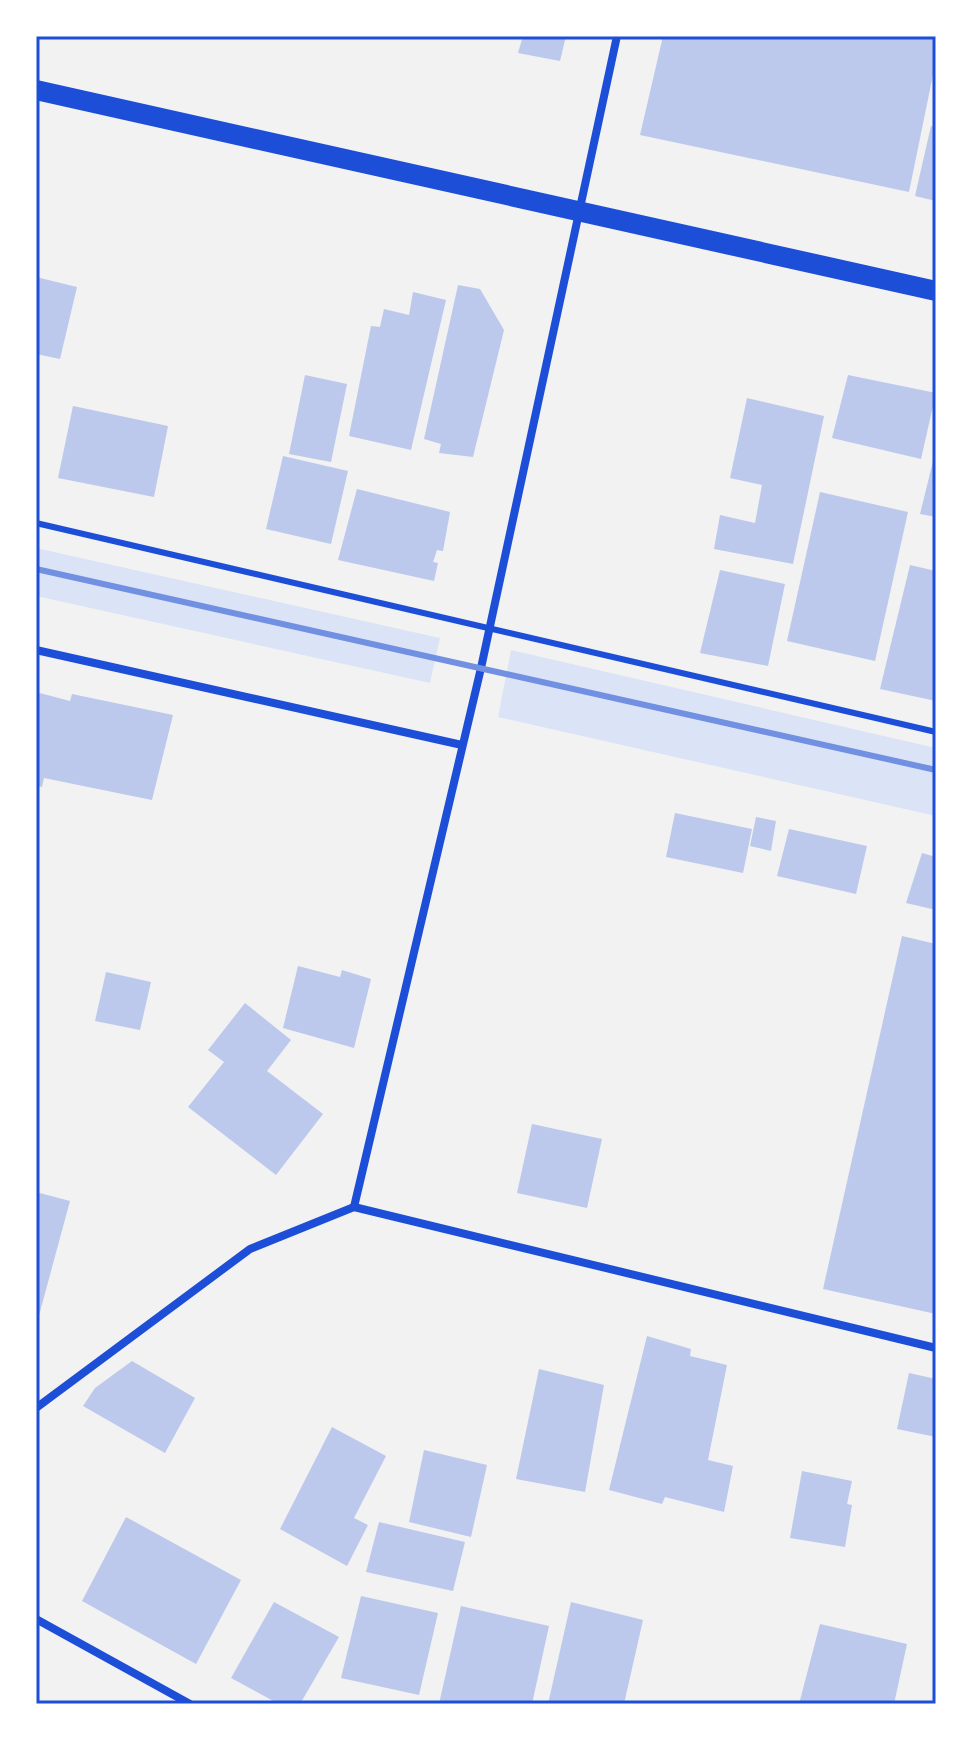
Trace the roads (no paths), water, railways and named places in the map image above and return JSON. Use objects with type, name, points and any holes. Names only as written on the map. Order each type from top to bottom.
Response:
[{"type":"main road","points":[[36,90],[936,291]]},
{"type":"street","points":[[354,1207],[489,627],[617,36]]},
{"type":"street","points":[[36,650],[462,745]]},
{"type":"street","points":[[36,1408],[250,1249],[354,1207],[936,1348]]},
{"type":"street","points":[[36,1619],[190,1704]]},
{"type":"lane","points":[[36,523],[936,732]]},
{"type":"railway","points":[[36,569],[936,770]]}]
